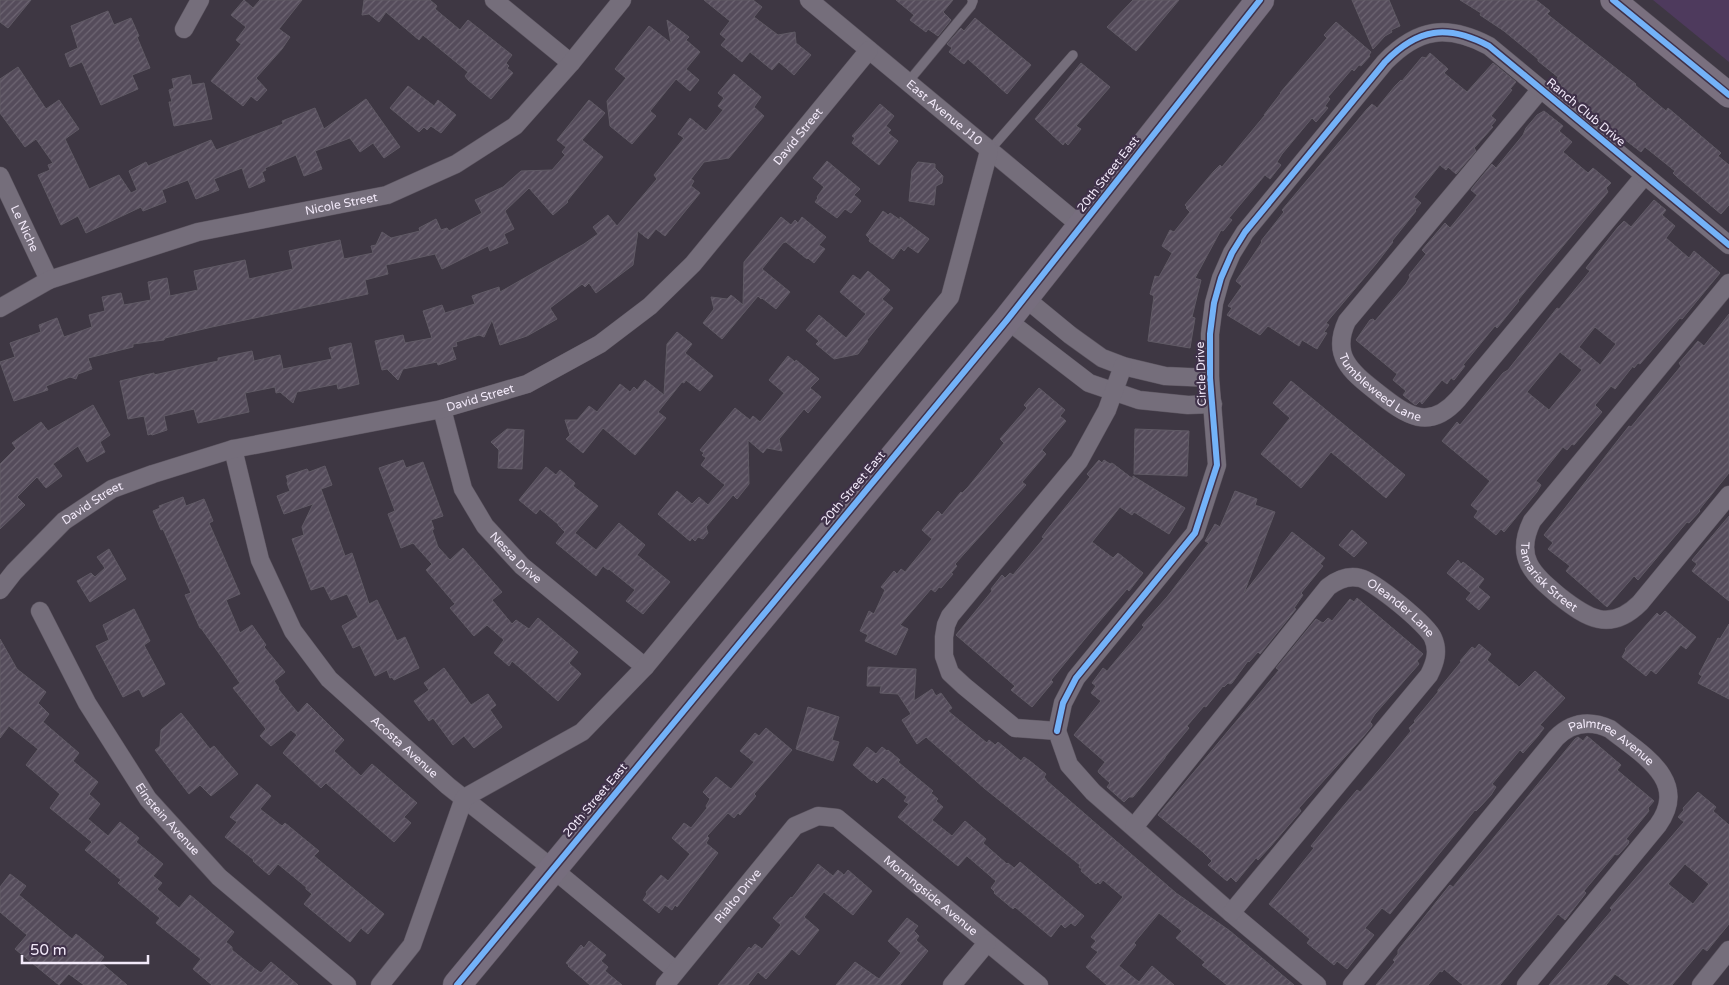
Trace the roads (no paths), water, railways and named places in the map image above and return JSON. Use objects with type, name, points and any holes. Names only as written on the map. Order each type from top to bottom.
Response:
[{"type":"main road","name":"20th Street East","points":[[457,985],[1025,298],[1260,0]]},
{"type":"street","points":[[184,29],[200,0]]},
{"type":"street","points":[[494,0],[570,63]]},
{"type":"street","name":"Nicole Street","points":[[0,308],[49,280],[198,232],[387,195],[456,164],[514,126],[570,63],[622,0]]},
{"type":"street","name":"East Avenue J10","points":[[809,0],[1081,226]]},
{"type":"street","points":[[1613,0],[1729,95]]},
{"type":"street","name":"Ranch Club Drive","points":[[1415,38],[1434,33],[1453,33],[1471,36],[1489,46],[1729,245]]},
{"type":"street","name":"Circle Drive","points":[[1057,731],[1062,703],[1076,678],[1195,533],[1217,464],[1210,378],[1210,334],[1214,304],[1221,278],[1232,253],[1246,232],[1385,62],[1399,48],[1415,38]]},
{"type":"street","name":"David Street","points":[[0,590],[14,572],[64,521],[112,489],[233,449],[442,409],[527,384],[600,344],[650,306],[693,264],[869,50]]},
{"type":"street","name":"Tumbleweed Lane","points":[[1541,89],[1347,321],[1341,336],[1342,353],[1345,361],[1356,375],[1398,410],[1406,414],[1425,418],[1443,412],[1458,399],[1645,175]]},
{"type":"street","points":[[380,985],[412,946],[464,798],[582,732],[645,667],[950,297],[989,151]]},
{"type":"street","name":"Le Niche","points":[[0,176],[49,280]]},
{"type":"street","name":"Tamarisk Street","points":[[1729,283],[1532,521],[1525,539],[1526,559],[1537,577],[1586,616],[1604,620],[1623,616],[1633,611],[1729,495]]},
{"type":"street","points":[[1025,298],[1102,358],[1123,366],[1165,376],[1210,378]]},
{"type":"street","points":[[1007,320],[1089,383],[1139,400],[1188,405],[1213,404]]},
{"type":"street","points":[[1123,366],[1099,428],[1080,461],[950,616],[946,625],[944,656],[950,673],[1015,728],[1057,731],[1069,764],[1093,792],[1317,985]]},
{"type":"street","name":"Nessa Drive","points":[[442,409],[463,489],[485,526],[522,566],[645,667]]},
{"type":"street","name":"Acosta Avenue","points":[[233,449],[260,560],[293,631],[329,679],[464,798],[676,971]]},
{"type":"street","name":"Oleander Lane","points":[[1134,827],[1328,587],[1340,579],[1354,577],[1370,581],[1422,623],[1433,638],[1436,646],[1434,666],[1429,675],[1232,913]]},
{"type":"street","name":"Einstein Avenue","points":[[40,612],[87,702],[148,799],[219,877],[347,985]]},
{"type":"street","name":"Palmtree Avenue","points":[[1352,985],[1556,738],[1575,725],[1592,723],[1601,725],[1610,729],[1661,772],[1666,780],[1668,789],[1667,808],[1658,825],[1526,985]]},
{"type":"street","name":"Morningside Avenue","points":[[818,816],[837,818],[1039,985]]},
{"type":"street","name":"Rialto Drive","points":[[665,985],[795,826],[818,816]]},
{"type":"street","points":[[952,985],[987,942]]},
{"type":"street","points":[[1701,985],[1729,950]]},
{"type":"lane","points":[[908,82],[971,6],[972,0]]},
{"type":"lane","points":[[989,151],[1073,55]]}]
